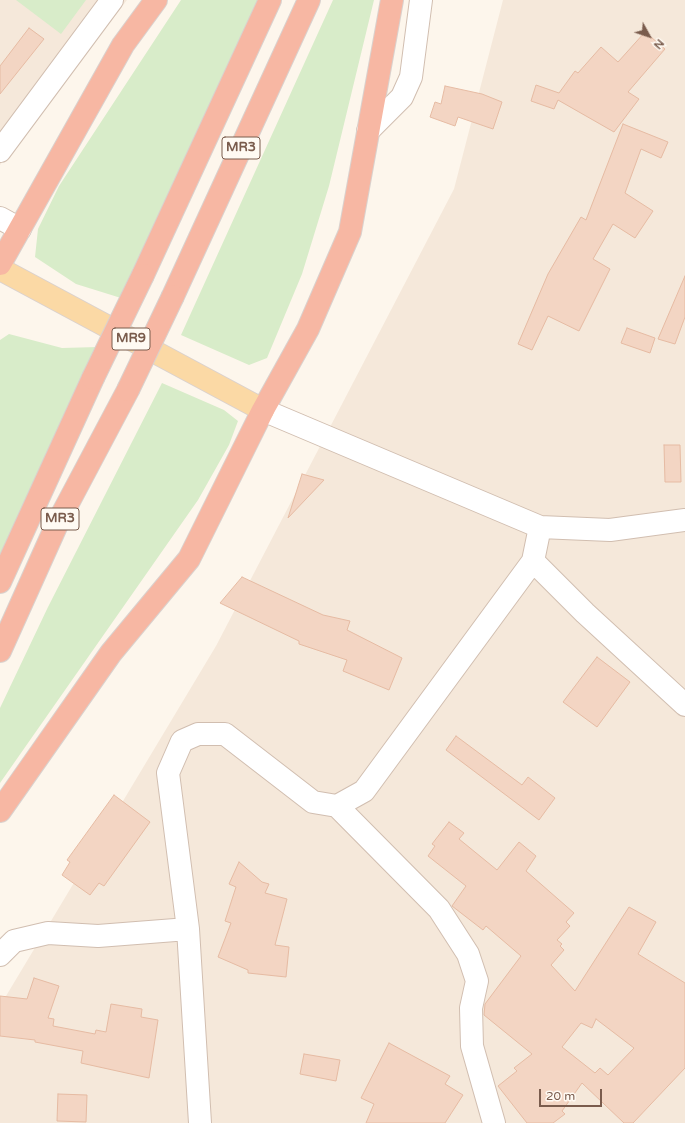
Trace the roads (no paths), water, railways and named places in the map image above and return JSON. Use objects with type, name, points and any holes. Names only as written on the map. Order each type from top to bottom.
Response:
[{"type":"highway","points":[[0,264],[123,45],[156,0]]},
{"type":"highway","name":"MR3","points":[[0,582],[93,378],[270,0]]},
{"type":"highway","name":"MR3","points":[[0,651],[58,522],[128,390],[309,0]]},
{"type":"highway","points":[[0,811],[111,653],[189,559],[262,410],[308,329],[350,232],[392,0]]},
{"type":"main road","name":"MR9","points":[[0,269],[262,410]]},
{"type":"street","points":[[0,151],[112,0]]},
{"type":"street","points":[[368,130],[402,97],[411,77],[421,0]]},
{"type":"street","points":[[0,218],[20,229]]},
{"type":"street","points":[[262,410],[540,527],[610,530],[685,520]]},
{"type":"street","points":[[337,806],[364,791],[533,561],[540,527]]},
{"type":"street","points":[[533,561],[585,613],[685,705]]},
{"type":"street","points":[[200,1123],[188,929],[168,773],[182,741],[198,734],[225,734],[313,802],[337,806],[439,909],[468,954],[477,981],[471,1008],[472,1046],[494,1123]]},
{"type":"street","points":[[0,955],[14,941],[48,933],[98,936],[188,929]]}]
